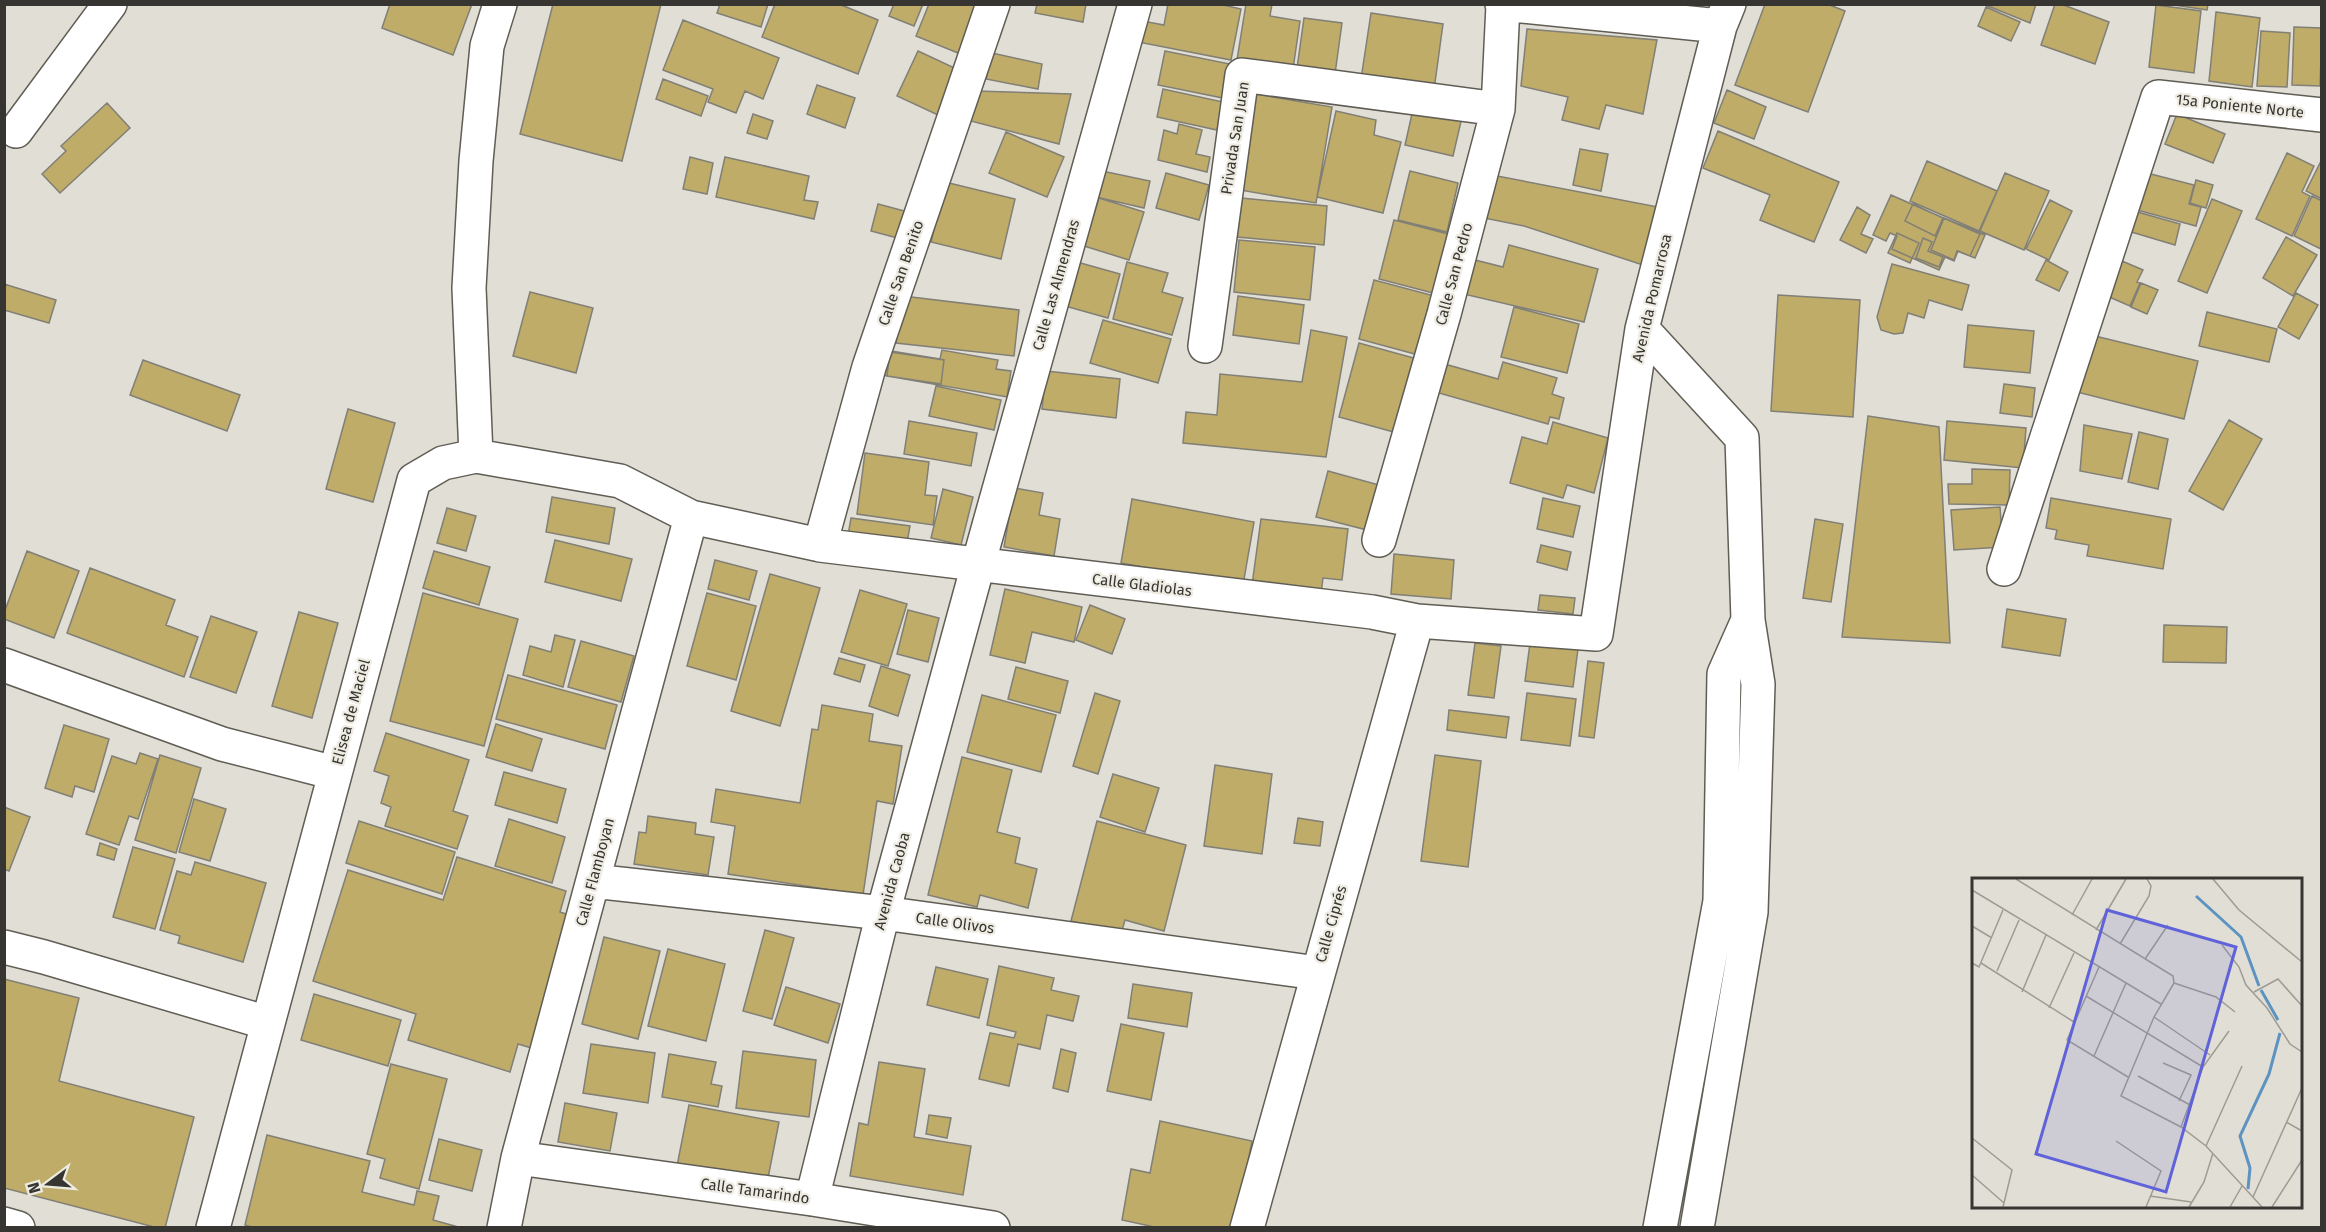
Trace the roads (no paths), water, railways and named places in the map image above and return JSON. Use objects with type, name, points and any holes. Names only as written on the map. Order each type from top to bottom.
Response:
[{"type":"street","points":[[16,131],[110,4]]},
{"type":"street","points":[[476,456],[469,288],[476,161],[487,46],[500,4]]},
{"type":"street","name":"Calle San Benito","points":[[820,544],[869,367],[993,4]]},
{"type":"street","name":"Calle Las Almendras","points":[[978,565],[1134,4]]},
{"type":"street","points":[[1502,4],[1725,15]]},
{"type":"street","name":"Calle San Pedro","points":[[1379,540],[1444,314],[1498,109],[1502,4]]},
{"type":"street","name":"Avenida Pomarrosa","points":[[1596,634],[1642,329],[1725,15]]},
{"type":"street","name":"Privada San Juan","points":[[1205,346],[1242,75],[1498,109]]},
{"type":"street","name":"15a Poniente Norte","points":[[2004,569],[2158,97],[2322,115]]},
{"type":"street","points":[[1642,329],[1742,438],[1748,620],[1758,684],[1751,912],[1697,1227]]},
{"type":"street","name":"Elisea de Maciel","points":[[213,1227],[414,480],[443,463],[476,456],[620,481],[691,517]]},
{"type":"street","name":"Calle Gladiolas","points":[[691,517],[820,544],[978,565],[1372,612],[1417,621],[1596,634]]},
{"type":"street","name":"Calle Flamboyan","points":[[504,1227],[518,1158],[691,517]]},
{"type":"street","name":"Avenida Caoba","points":[[812,1199],[883,913],[978,565]]},
{"type":"street","points":[[1660,1227],[1720,901],[1724,674],[1748,620]]},
{"type":"street","name":"Calle Ciprés","points":[[1247,1227],[1417,621]]},
{"type":"street","points":[[4,665],[222,744],[335,773]]},
{"type":"street","name":"Calle Olivos","points":[[593,881],[883,913],[1317,974]]},
{"type":"street","points":[[1720,901],[1751,912]]},
{"type":"street","points":[[4,947],[268,1023]]},
{"type":"street","name":"Calle Tamarindo","points":[[518,1158],[993,1227]]},
{"type":"street","points":[[4,1224],[18,1227]]}]
